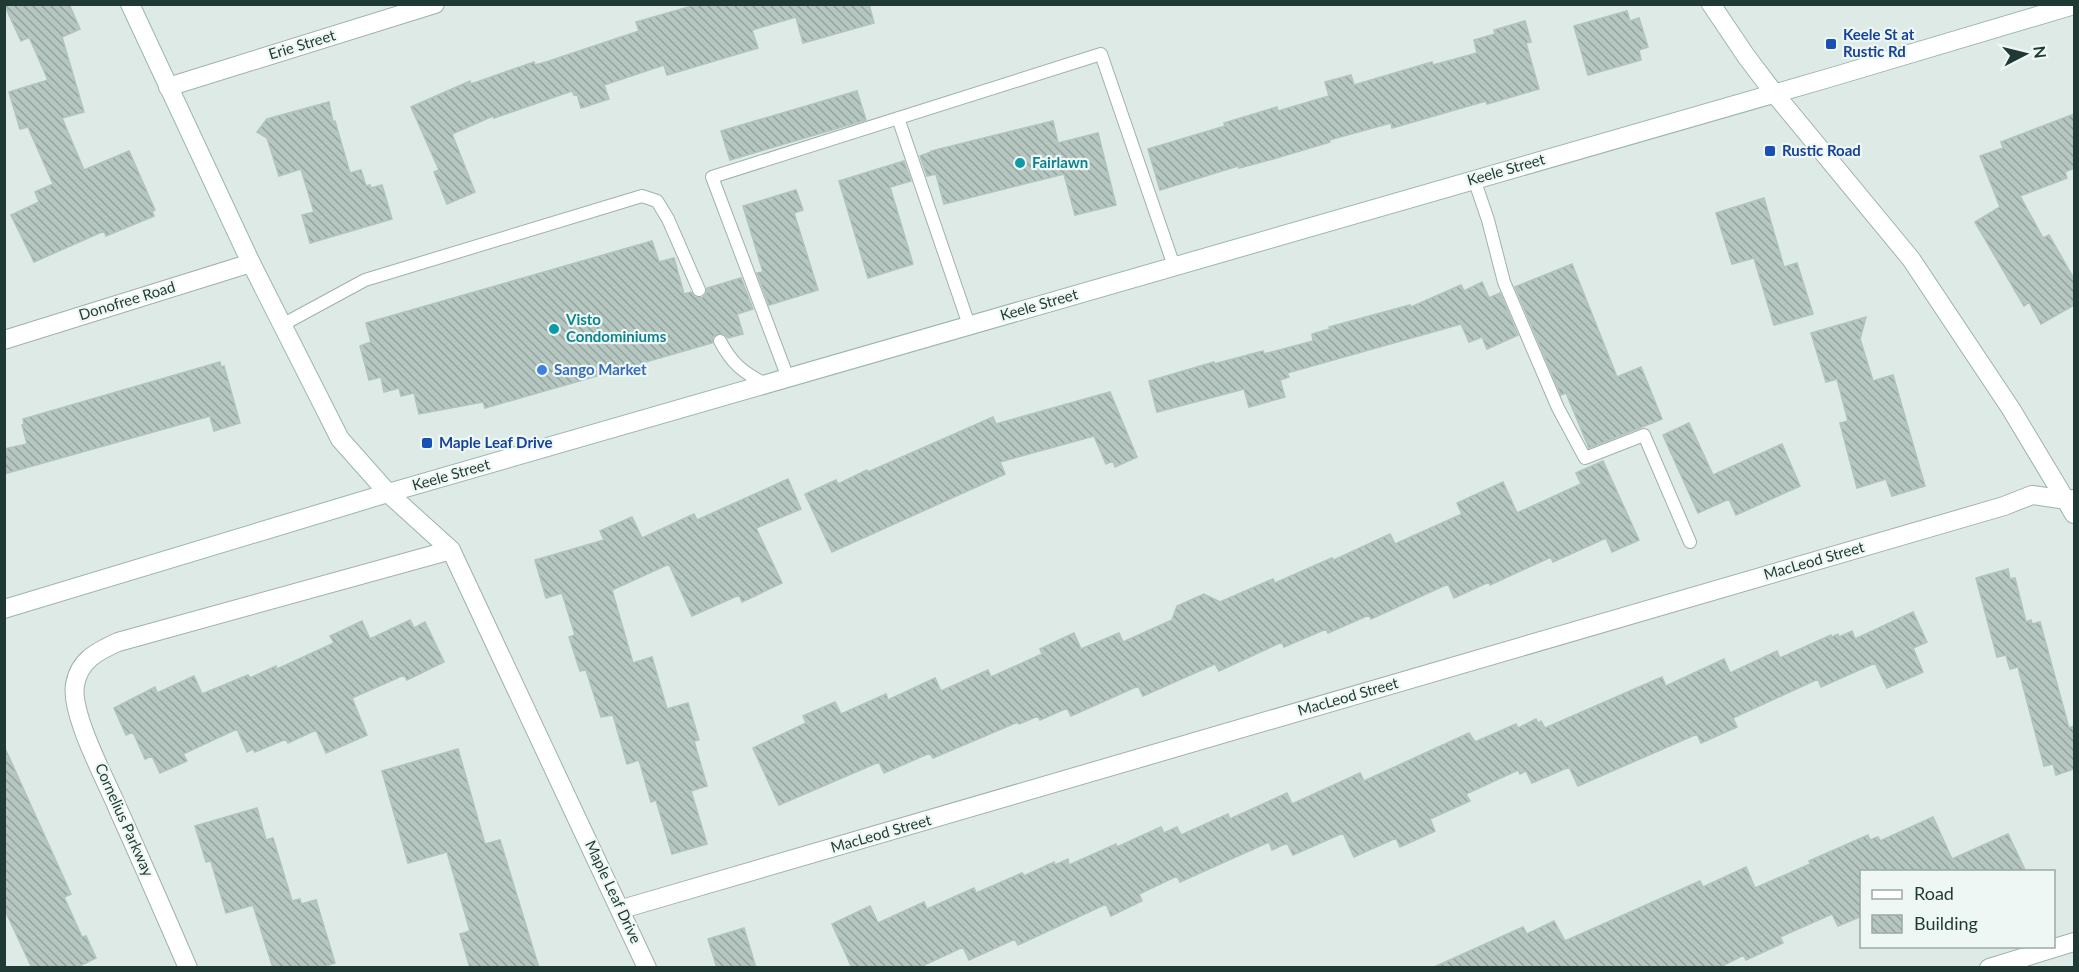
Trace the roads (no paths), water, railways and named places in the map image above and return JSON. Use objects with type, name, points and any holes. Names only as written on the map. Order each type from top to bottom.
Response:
[{"type":"street","name":"Maple Leaf Drive","points":[[130,4],[251,263],[340,439],[388,494],[451,550],[622,909],[647,968]]},
{"type":"street","name":"Erie Street","points":[[168,87],[435,4]]},
{"type":"street","points":[[1711,4],[1774,93],[1911,259],[2072,504]]},
{"type":"street","name":"Keele Street","points":[[4,609],[388,494],[2074,5]]},
{"type":"street","name":"Donofree Road","points":[[4,340],[251,263]]},
{"type":"street","name":"MacLeod Street","points":[[622,909],[1993,509],[2032,495],[2072,504]]},
{"type":"street","name":"Cornelius Parkway","points":[[188,968],[92,748],[75,703],[75,684],[80,670],[94,653],[118,642],[451,550]]},
{"type":"street","points":[[2055,948],[2074,942]]},
{"type":"street","points":[[1989,968],[2054,948]]},
{"type":"lane","points":[[788,378],[712,177],[1101,54],[1174,266]]},
{"type":"lane","points":[[898,118],[969,326]]},
{"type":"lane","points":[[1474,180],[1488,220],[1504,282],[1558,408],[1585,458],[1644,435],[1690,542]]},
{"type":"lane","points":[[282,326],[365,280],[642,196],[657,201],[668,219],[699,290]]},
{"type":"lane","points":[[720,341],[729,357],[743,372],[765,384]]},
{"type":"place","name":"Keele St at Rustic Rd","points":[[1831,44]]},
{"type":"place","name":"Rustic Road","points":[[1770,151]]},
{"type":"place","name":"Fairlawn","points":[[1020,163]]},
{"type":"place","name":"Visto Condominiums","points":[[554,329]]},
{"type":"place","name":"Sango Market","points":[[542,370]]},
{"type":"place","name":"Maple Leaf Drive","points":[[427,443]]}]
